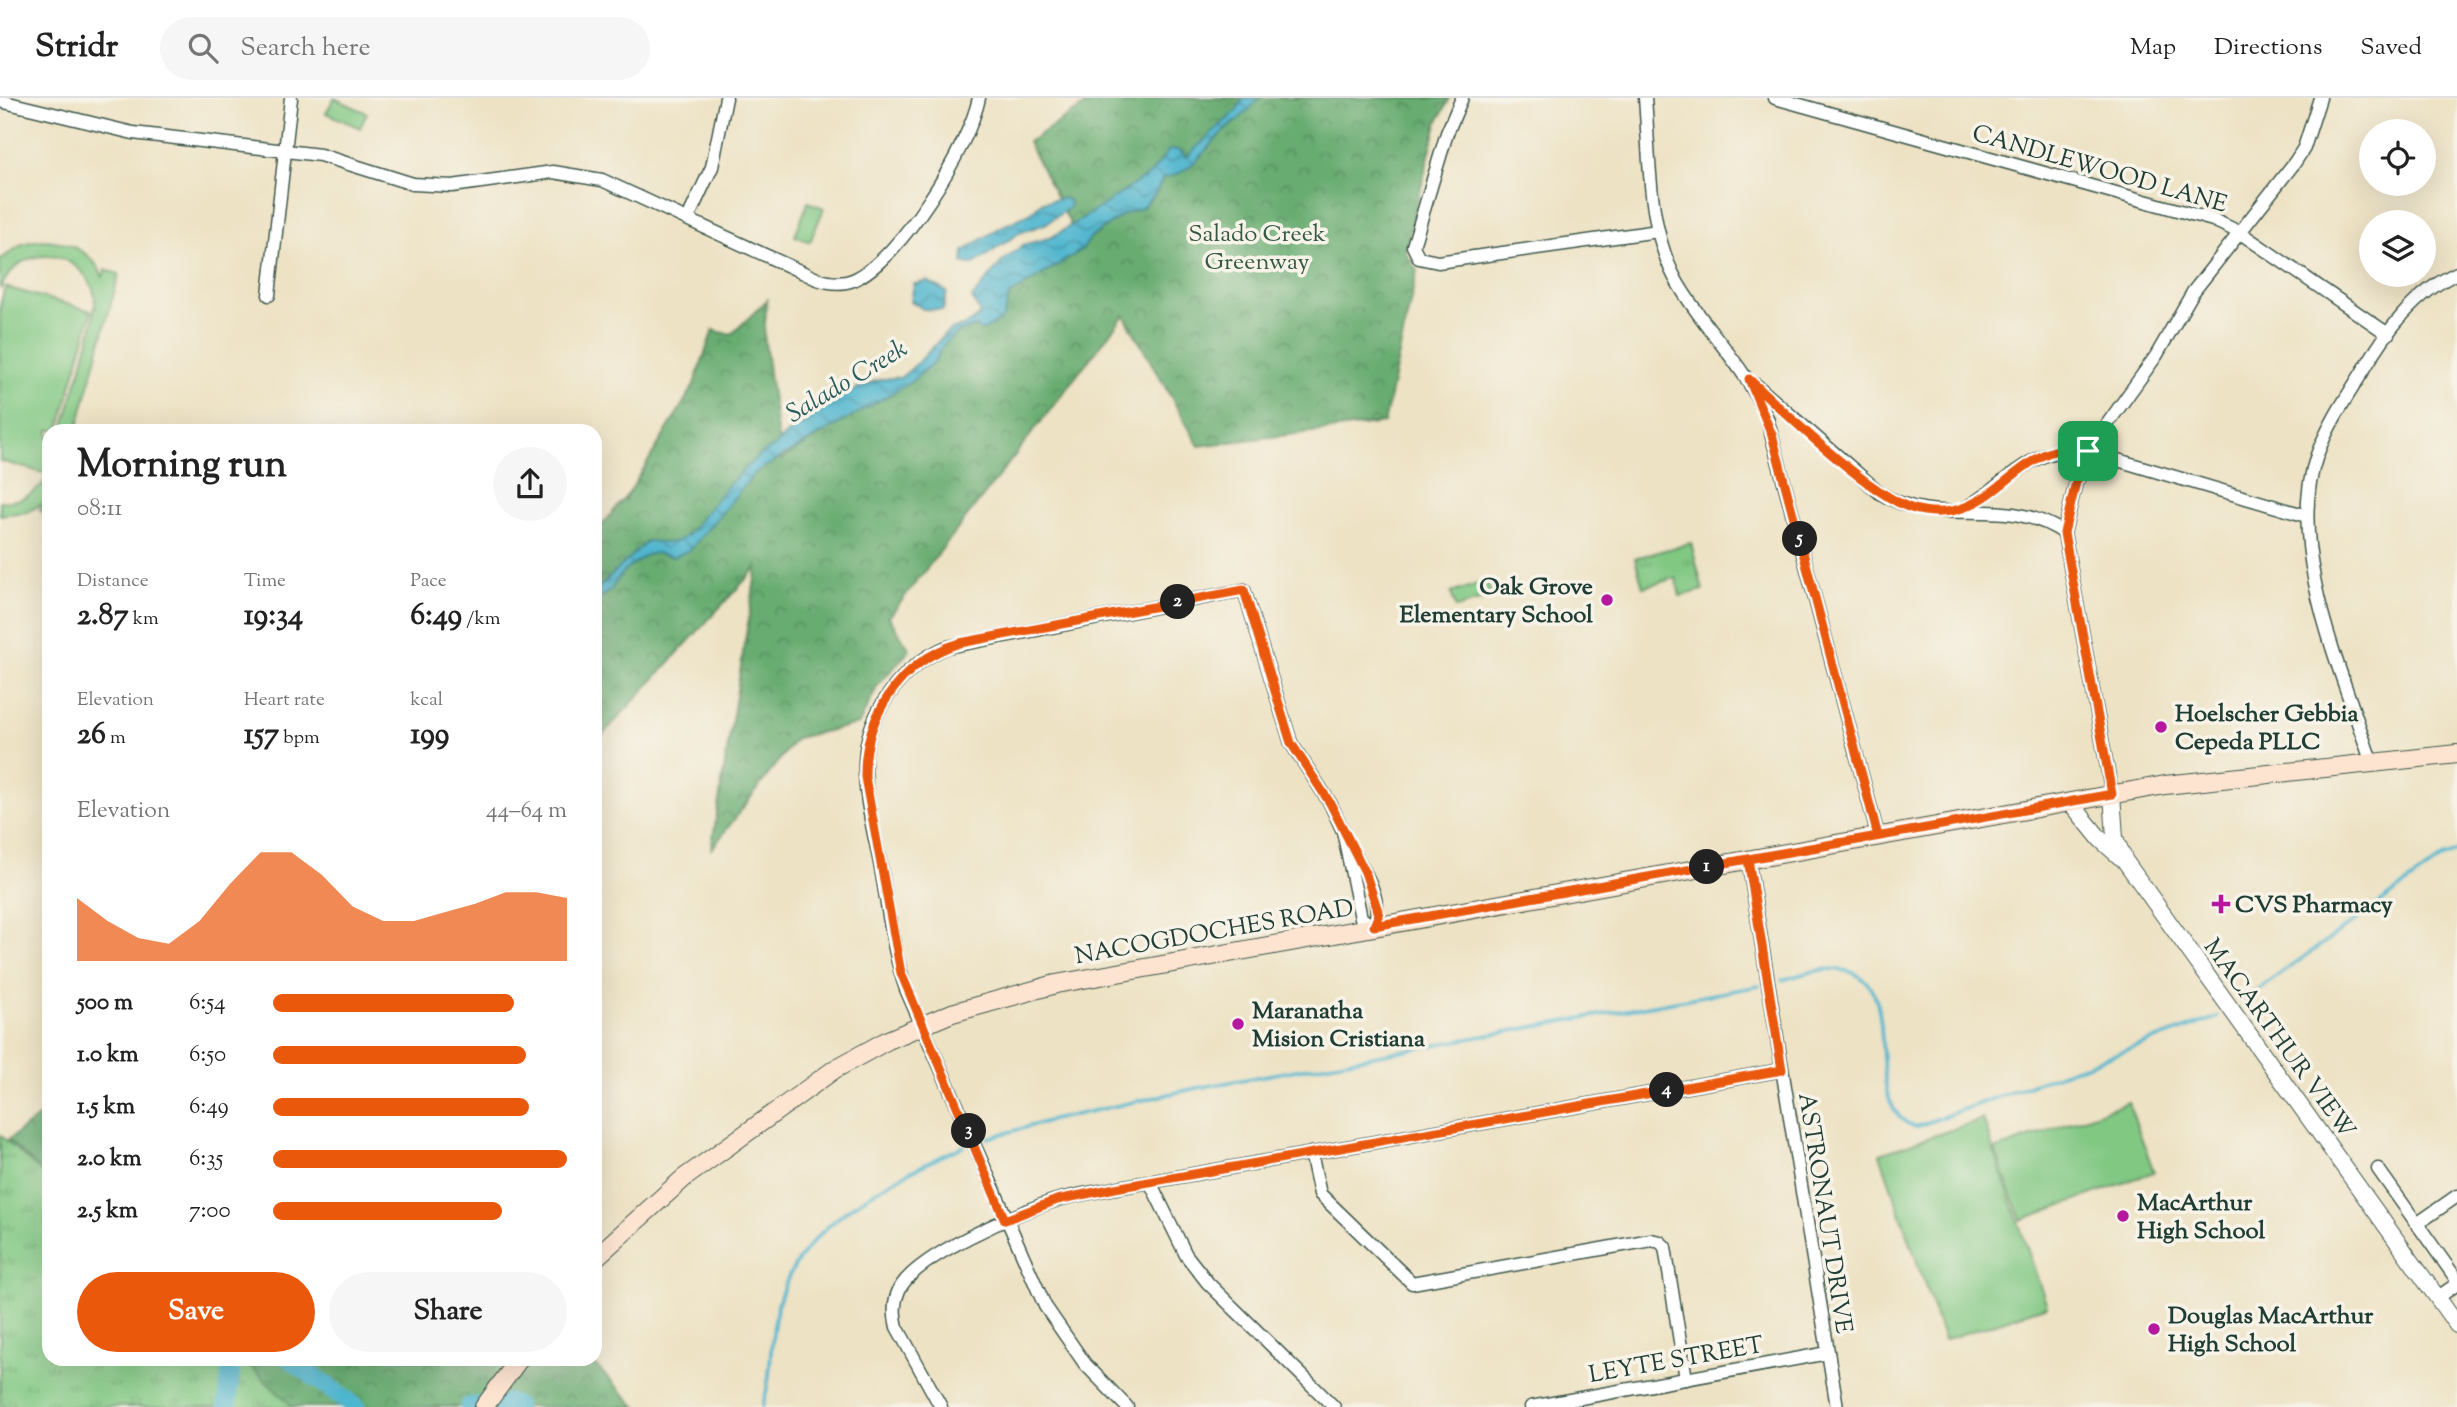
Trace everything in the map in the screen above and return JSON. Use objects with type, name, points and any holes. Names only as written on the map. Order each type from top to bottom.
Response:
[{"type":"main road","name":"NACOGDOCHES ROAD","points":[[602,1252],[684,1178],[804,1089],[888,1040],[922,1025],[1000,998],[1056,984],[2165,785],[2457,754]]},
{"type":"main road","points":[[485,1407],[514,1366]]},
{"type":"street","points":[[270,295],[291,98]]},
{"type":"street","points":[[688,218],[712,167],[726,98]]},
{"type":"street","points":[[0,101],[100,128],[320,155],[394,180],[432,186],[472,184],[531,174],[573,174],[621,186],[827,282],[841,283],[863,274],[894,246],[935,191],[971,127],[979,98]]},
{"type":"street","points":[[1462,98],[1447,133],[1413,246],[1419,258],[1438,262],[1658,231]]},
{"type":"street","points":[[1645,98],[1661,248],[1677,282],[1749,379],[1890,499],[1921,511],[2027,515],[2064,533]]},
{"type":"street","name":"CANDLEWOOD LANE","points":[[1775,98],[2213,220],[2239,232],[2388,334]]},
{"type":"street","points":[[2112,794],[2064,533],[2076,482],[2086,450],[2156,356],[2193,292],[2295,163],[2304,148],[2320,98]]},
{"type":"street","points":[[2372,764],[2323,622],[2307,516],[2313,470],[2325,435],[2388,334],[2423,295],[2457,273]]},
{"type":"street","points":[[1749,379],[1772,435],[1878,836]]},
{"type":"street","points":[[1960,511],[1984,499],[2030,462],[2046,454],[2086,450],[2307,516]]},
{"type":"street","points":[[1127,1407],[1085,1364],[1045,1306],[1005,1220],[901,973],[865,777],[867,745],[883,705],[900,679],[935,652],[947,647],[1244,590],[1291,743],[1330,803],[1365,872],[1378,912],[1374,926]]},
{"type":"street","name":"MACARTHUR VIEW","points":[[2112,794],[2115,838],[2124,861],[2457,1325]]},
{"type":"street","points":[[2070,802],[2101,840],[2124,861]]},
{"type":"street","name":"ASTRONAUT DRIVE","points":[[1748,859],[1837,1407]]},
{"type":"street","points":[[941,1407],[902,1340],[895,1305],[904,1282],[920,1268],[1005,1220],[1057,1200],[1150,1182],[1782,1070]]},
{"type":"street","points":[[1311,1153],[1320,1194],[1412,1283],[1651,1240],[1660,1242],[1665,1247],[1686,1379]]},
{"type":"street","points":[[2378,1169],[2457,1282],[2438,1298]]},
{"type":"street","points":[[1150,1182],[1186,1255],[1208,1283],[1334,1407]]},
{"type":"street","points":[[2417,1224],[2457,1196]]},
{"type":"street","name":"LEYTE STREET","points":[[1531,1407],[1828,1353]]},
{"type":"green space","points":[[334,98],[367,113],[360,128],[326,113]]},
{"type":"green space","name":"Salado Creek Greenway","points":[[1096,98],[1450,98],[1437,123],[1405,252],[1417,271],[1384,423],[1199,446],[1124,315],[889,617],[910,650],[878,685],[859,724],[796,738],[711,850],[757,567],[602,735],[602,525],[629,493],[693,387],[713,330],[731,335],[767,300],[764,335],[781,460],[852,415],[893,393],[935,361],[943,344],[961,331],[1005,314],[1005,301],[1010,295],[1083,249],[1028,142]]},
{"type":"green space","points":[[808,202],[824,208],[810,242],[795,236]]},
{"type":"green space","points":[[39,240],[59,242],[85,253],[103,277],[105,270],[119,274],[79,424],[65,424],[91,332],[94,294],[87,277],[73,264],[46,256],[31,258],[18,265],[0,289],[0,260],[22,244]]},
{"type":"green space","points":[[5,287],[92,311],[61,424],[42,424],[42,473],[0,461],[0,306]]},
{"type":"green space","points":[[42,484],[42,504],[27,512],[0,515],[0,501],[22,498]]},
{"type":"green space","points":[[1691,543],[1703,590],[1680,596],[1676,578],[1643,587],[1635,558]]},
{"type":"green space","points":[[1487,581],[1492,597],[1456,608],[1451,593]]},
{"type":"green space","points":[[2128,1102],[2154,1172],[2021,1220],[1995,1150]]},
{"type":"green space","points":[[42,1114],[42,1172],[8,1140]]},
{"type":"green space","points":[[1983,1119],[2047,1306],[1944,1340],[1880,1154]]},
{"type":"green space","points":[[0,1135],[42,1173],[42,1366],[249,1366],[293,1407],[0,1407]]},
{"type":"green space","points":[[249,1366],[596,1366],[637,1407],[293,1407]]},
{"type":"water","points":[[1243,98],[1259,98],[1189,167],[1163,178],[1156,193],[1142,208],[1124,214],[1090,238],[1083,249],[1010,295],[1002,320],[982,331],[976,327],[961,331],[944,344],[935,361],[911,382],[756,472],[690,550],[673,557],[657,553],[646,555],[624,571],[609,592],[602,596],[602,584],[647,541],[671,543],[684,537],[738,475],[767,450],[776,446],[780,439],[853,390],[869,383],[900,378],[944,335],[973,321],[980,312],[972,298],[1002,262],[1023,245],[1052,237],[1102,206],[1152,172],[1169,150],[1179,150],[1186,157],[1237,110]]},
{"type":"water","points":[[1064,198],[1070,201],[1069,208],[1045,224],[1019,233],[974,264],[963,264],[964,251],[1001,227],[1029,214],[1043,202]]},
{"type":"water","points":[[927,281],[947,292],[943,310],[923,309],[911,301],[914,284]]},
{"type":"waterway","points":[[2244,1000],[2444,857],[2457,851]]},
{"type":"waterway","points":[[1782,980],[1834,969],[1862,978],[1874,995],[1880,1017],[1888,1094],[1897,1114],[1915,1127],[2218,1017]]},
{"type":"waterway","points":[[988,1138],[1052,1120],[1197,1088],[1759,986]]},
{"type":"waterway","points":[[762,1407],[779,1301],[791,1273],[808,1248],[829,1225],[881,1188],[964,1146]]},
{"type":"waterway","points":[[227,1407],[231,1366]]},
{"type":"waterway","name":"Salado Creek","points":[[300,1366],[356,1407]]},
{"type":"waterway","name":"Salado Creek","points":[[469,1407],[510,1403],[516,1407]]},
{"type":"place","name":"Oak Grove Elementary School","points":[[1607,600]]},
{"type":"place","name":"Hoelscher Gebbia Cepeda PLLC","points":[[2161,727]]},
{"type":"place","name":"CVS Pharmacy","points":[[2221,904]]},
{"type":"place","name":"Maranatha Mision Cristiana","points":[[1238,1024]]},
{"type":"place","name":"MacArthur High School","points":[[2123,1216]]},
{"type":"place","name":"Douglas MacArthur High School","points":[[2154,1329]]},
{"type":"route","points":[[2088,451],[2077,448],[2046,454],[2030,462],[1984,499],[1960,511],[1921,511],[1880,493],[1749,379],[1772,435],[1878,836],[1748,859],[1782,1070],[1115,1188],[1057,1200],[1005,1220],[901,973],[865,777],[867,745],[872,727],[891,689],[923,660],[935,652],[960,643],[1244,590],[1291,743],[1330,803],[1365,872],[1379,914],[1374,926],[1748,859],[1769,856],[2112,794],[2064,533],[2076,482],[2094,453],[2088,451]]}]
